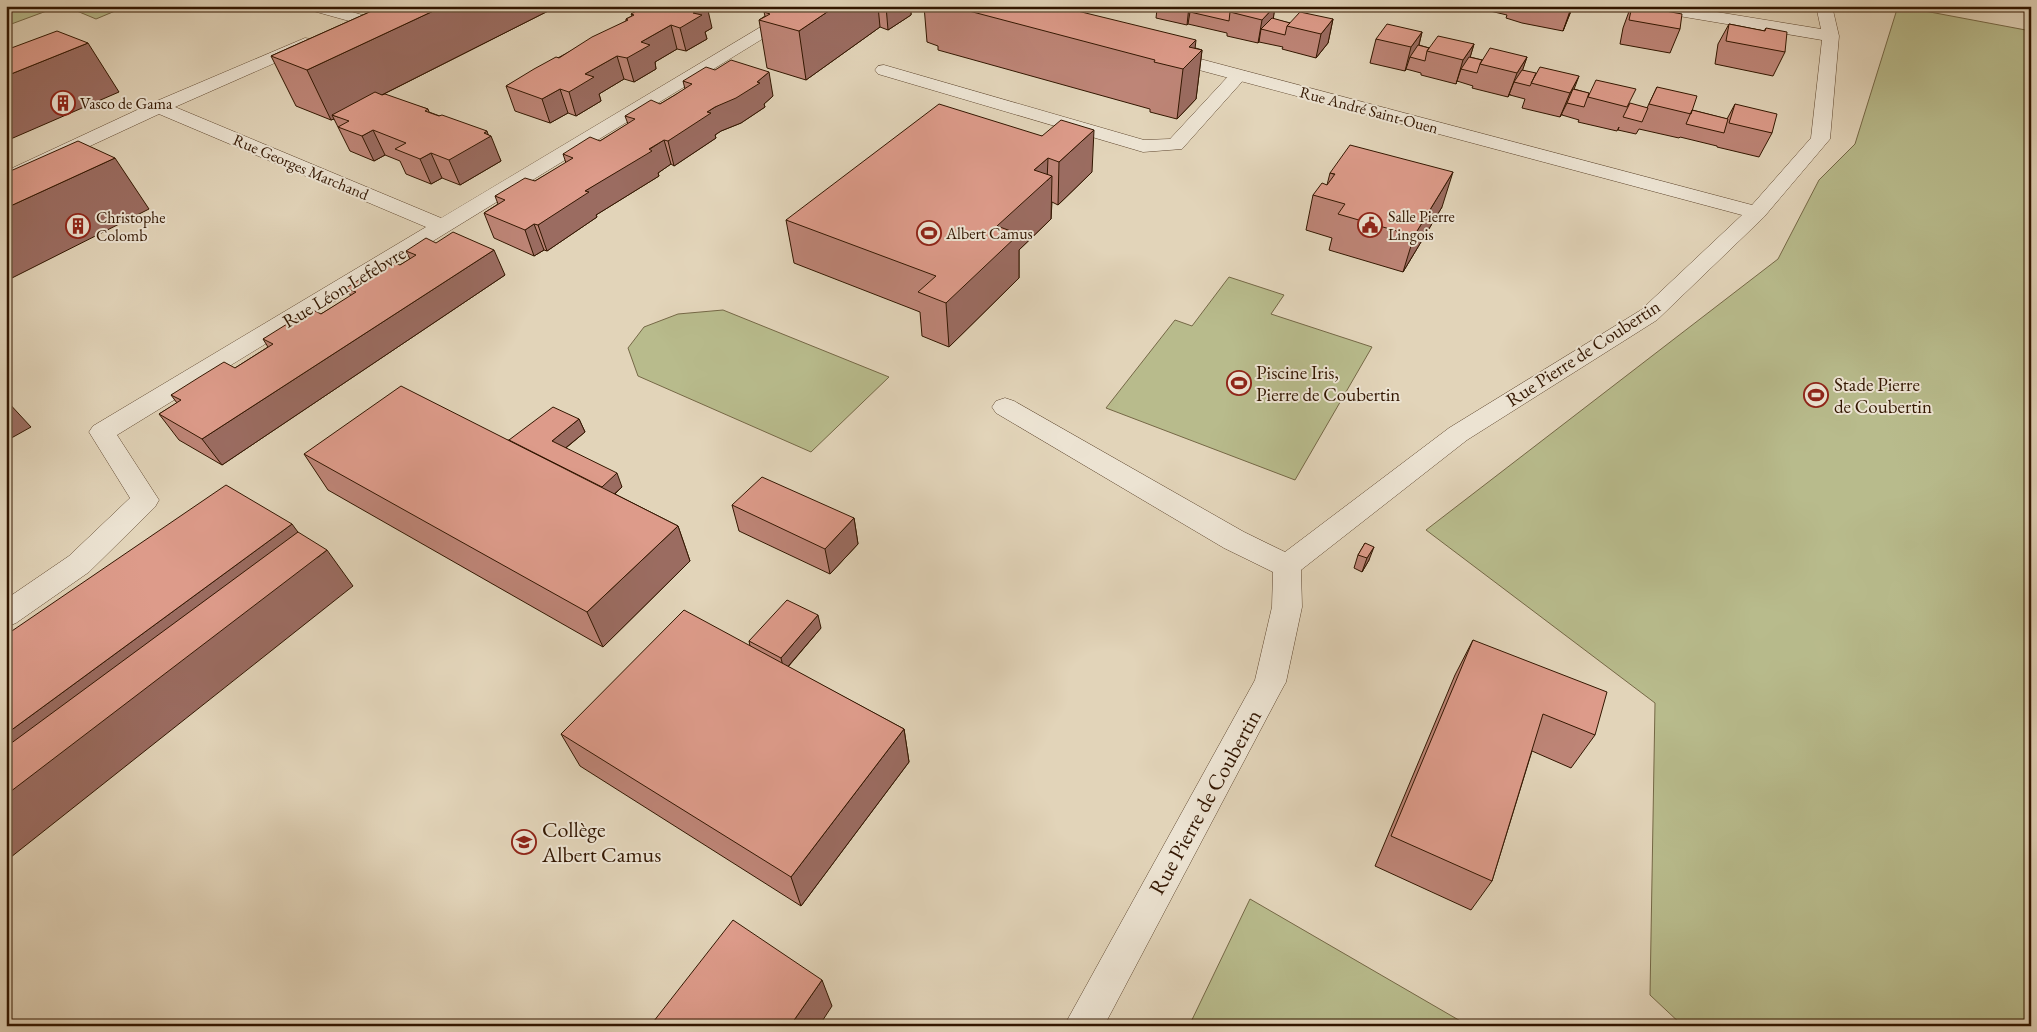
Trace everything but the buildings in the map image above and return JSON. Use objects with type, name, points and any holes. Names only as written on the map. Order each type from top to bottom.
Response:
[{"type":"street","points":[[312,6],[360,19]]},
{"type":"street","name":"Rue Léon Lefebvre","points":[[6,615],[79,564],[145,500],[102,432],[808,6]]},
{"type":"street","points":[[1079,31],[1052,24],[1084,6]]},
{"type":"street","points":[[1649,6],[1831,36]]},
{"type":"street","name":"Rue Pierre de Coubertin","points":[[1084,1026],[1270,682],[1287,607],[1287,566],[1458,434],[1649,315],[1757,212],[1820,138],[1831,36],[1824,6]]},
{"type":"street","points":[[6,179],[159,107],[360,19],[379,15]]},
{"type":"street","name":"Rue André Saint-Ouen","points":[[1145,49],[1757,212]]},
{"type":"street","points":[[884,70],[1143,146],[1176,145],[1239,75]]},
{"type":"street","name":"Rue Georges Marchand","points":[[159,107],[443,226]]},
{"type":"street","points":[[1005,408],[1234,540],[1287,566]]},
{"type":"green space","points":[[6,6],[60,6],[6,26]]},
{"type":"green space","points":[[65,6],[127,6],[96,19]]},
{"type":"green space","name":"Stade Pierre de Coubertin","points":[[1898,6],[2031,31],[2031,1026],[1683,1026],[1650,995],[1655,703],[1426,530],[1778,259],[1819,180],[1855,144]]},
{"type":"green space","name":"Piscine Iris, Pierre de Coubertin","points":[[1229,277],[1284,295],[1271,314],[1372,347],[1295,480],[1106,408],[1175,320],[1192,326]]},
{"type":"green space","points":[[723,310],[889,377],[811,452],[638,376],[628,348],[644,327],[678,314]]},
{"type":"green space","points":[[1250,899],[1469,1026],[1189,1026]]},
{"type":"place","name":"Vasco de Gama","points":[[63,103]]},
{"type":"place","name":"Salle Pierre Lingois","points":[[1370,225]]},
{"type":"place","name":"Christophe Colomb","points":[[78,226]]},
{"type":"place","name":"Albert Camus","points":[[929,233]]},
{"type":"place","name":"Piscine Iris, Pierre de Coubertin","points":[[1239,383]]},
{"type":"place","name":"Stade Pierre de Coubertin","points":[[1816,395]]},
{"type":"place","name":"Collège Albert Camus","points":[[524,842]]}]
